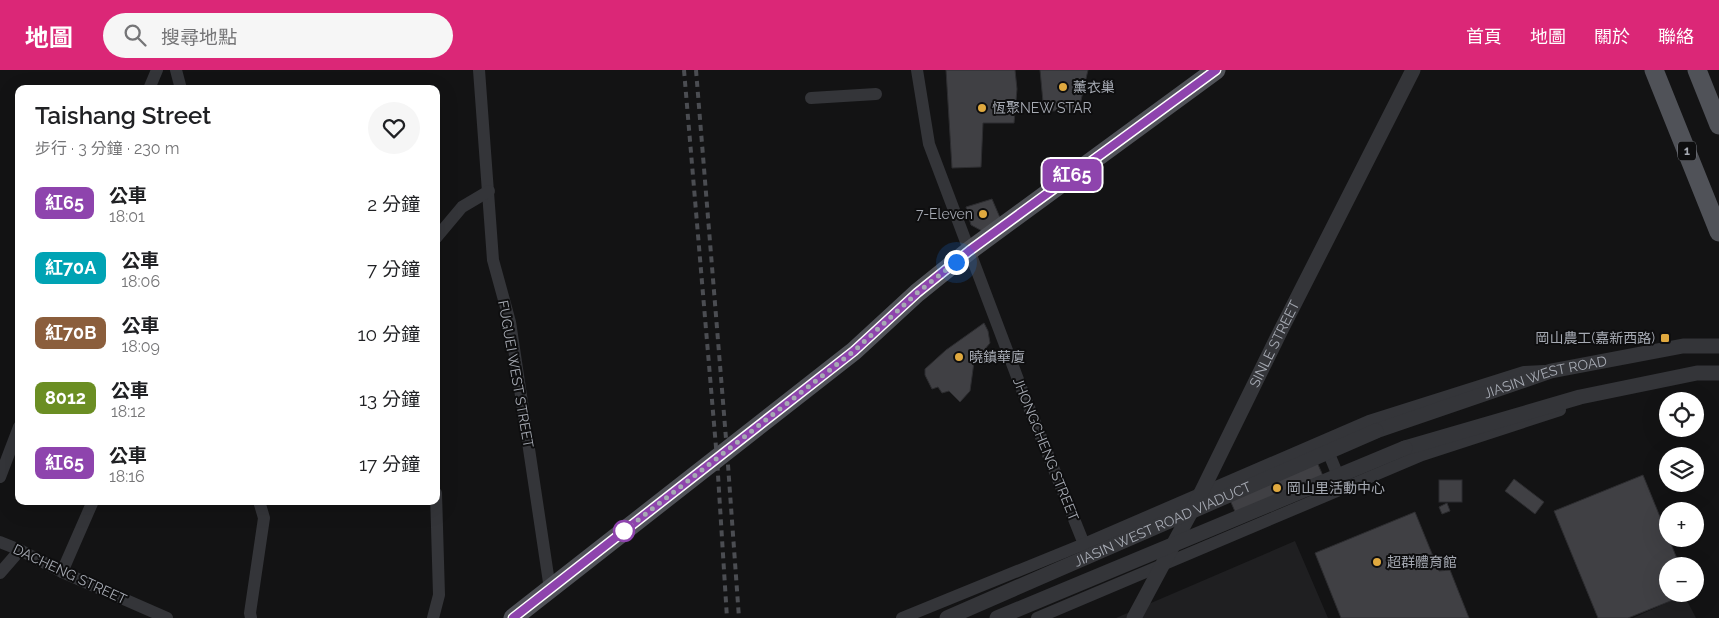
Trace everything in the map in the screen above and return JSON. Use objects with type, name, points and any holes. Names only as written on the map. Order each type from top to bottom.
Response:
[{"type":"main road","points":[[513,618],[854,351],[917,293],[969,251],[1216,70]]},
{"type":"main road","name":"1","points":[[1654,70],[1719,232]]},
{"type":"main road","points":[[1700,71],[1719,125]]},
{"type":"street","points":[[151,85],[157,70]]},
{"type":"street","points":[[176,70],[180,85]]},
{"type":"street","name":"FUGUEI WEST STREET","points":[[479,70],[493,260],[510,322],[550,589]]},
{"type":"street","name":"JHONGCHENG STREET","points":[[917,70],[929,144],[1084,544]]},
{"type":"street","name":"SINLE STREET","points":[[1134,618],[1201,493],[1281,330],[1413,70]]},
{"type":"street","points":[[811,98],[876,94]]},
{"type":"street","points":[[440,233],[462,207],[489,191]]},
{"type":"street","name":"JIASIN WEST ROAD","points":[[1376,430],[1551,371],[1684,346],[1719,346]]},
{"type":"street","points":[[902,618],[1084,544],[1369,421],[1524,372],[1551,371]]},
{"type":"street","name":"JIASIN WEST ROAD","points":[[1405,448],[1580,397],[1697,373],[1719,373]]},
{"type":"street","points":[[1037,618],[1422,455],[1568,408],[1580,397]]},
{"type":"street","name":"JIASIN WEST ROAD VIADUCT","points":[[947,618],[1376,430]]},
{"type":"street","points":[[0,477],[15,438]]},
{"type":"street","points":[[1324,440],[1343,488]]},
{"type":"street","name":"JIASIN WEST ROAD VIADUCT","points":[[997,618],[1405,448]]},
{"type":"street","points":[[62,572],[91,505]]},
{"type":"street","points":[[251,618],[250,613],[264,518],[259,505]]},
{"type":"street","points":[[433,618],[439,595],[436,505]]},
{"type":"street","name":"DACHENG STREET","points":[[0,542],[20,550],[62,572],[167,618]]},
{"type":"street","points":[[0,573],[20,550]]},
{"type":"shaded area","points":[[1295,541],[1328,618],[1116,618]]},
{"type":"shaded area","points":[[1668,602],[1688,602],[1696,618],[1633,618]]},
{"type":"building","name":"恆聚NEW STAR","points":[[946,70],[1015,70],[1017,89],[1014,123],[983,123],[981,167],[952,168]]},
{"type":"building","name":"薰衣巢","points":[[1040,70],[1088,70],[1079,109],[1052,111],[1043,102]]},
{"type":"building","name":"7-Eleven","points":[[992,199],[1001,220],[984,232],[971,225],[966,207]]},
{"type":"building","name":"曉鎮華廈","points":[[984,323],[988,331],[990,343],[974,362],[970,391],[960,402],[949,391],[942,393],[938,387],[932,389],[925,375],[925,369],[946,350]]},
{"type":"building","name":"岡山里活動中心","points":[[1313,453],[1327,485],[1240,523],[1226,491]]},
{"type":"building","points":[[1643,475],[1659,514],[1659,547],[1672,547],[1676,557],[1659,557],[1659,602],[1668,602],[1628,618],[1598,618],[1554,511]]},
{"type":"building","points":[[1514,479],[1544,502],[1535,514],[1505,491]]},
{"type":"building","points":[[1439,480],[1462,480],[1462,502],[1439,502]]},
{"type":"building","points":[[1447,503],[1450,511],[1442,514],[1439,507]]},
{"type":"building","name":"超群體育館","points":[[1415,512],[1439,571],[1450,570],[1469,618],[1341,618],[1315,553]]},
{"type":"railway","points":[[684,70],[717,459],[727,618]]},
{"type":"railway","points":[[696,70],[739,618]]},
{"type":"bus line","name":"紅65","points":[[513,618],[854,351],[917,293],[969,251],[1216,70]]},
{"type":"place","name":"薰衣巢","points":[[1063,87]]},
{"type":"place","name":"恆聚NEW STAR","points":[[982,108]]},
{"type":"place","name":"7-Eleven","points":[[983,214]]},
{"type":"place","name":"岡山農工(嘉新西路)","points":[[1665,338]]},
{"type":"place","name":"曉鎮華廈","points":[[959,357]]},
{"type":"place","name":"岡山里活動中心","points":[[1277,488]]},
{"type":"place","name":"超群體育館","points":[[1377,562]]},
{"type":"route","points":[[624,531],[854,351],[917,293],[956,262]]}]
